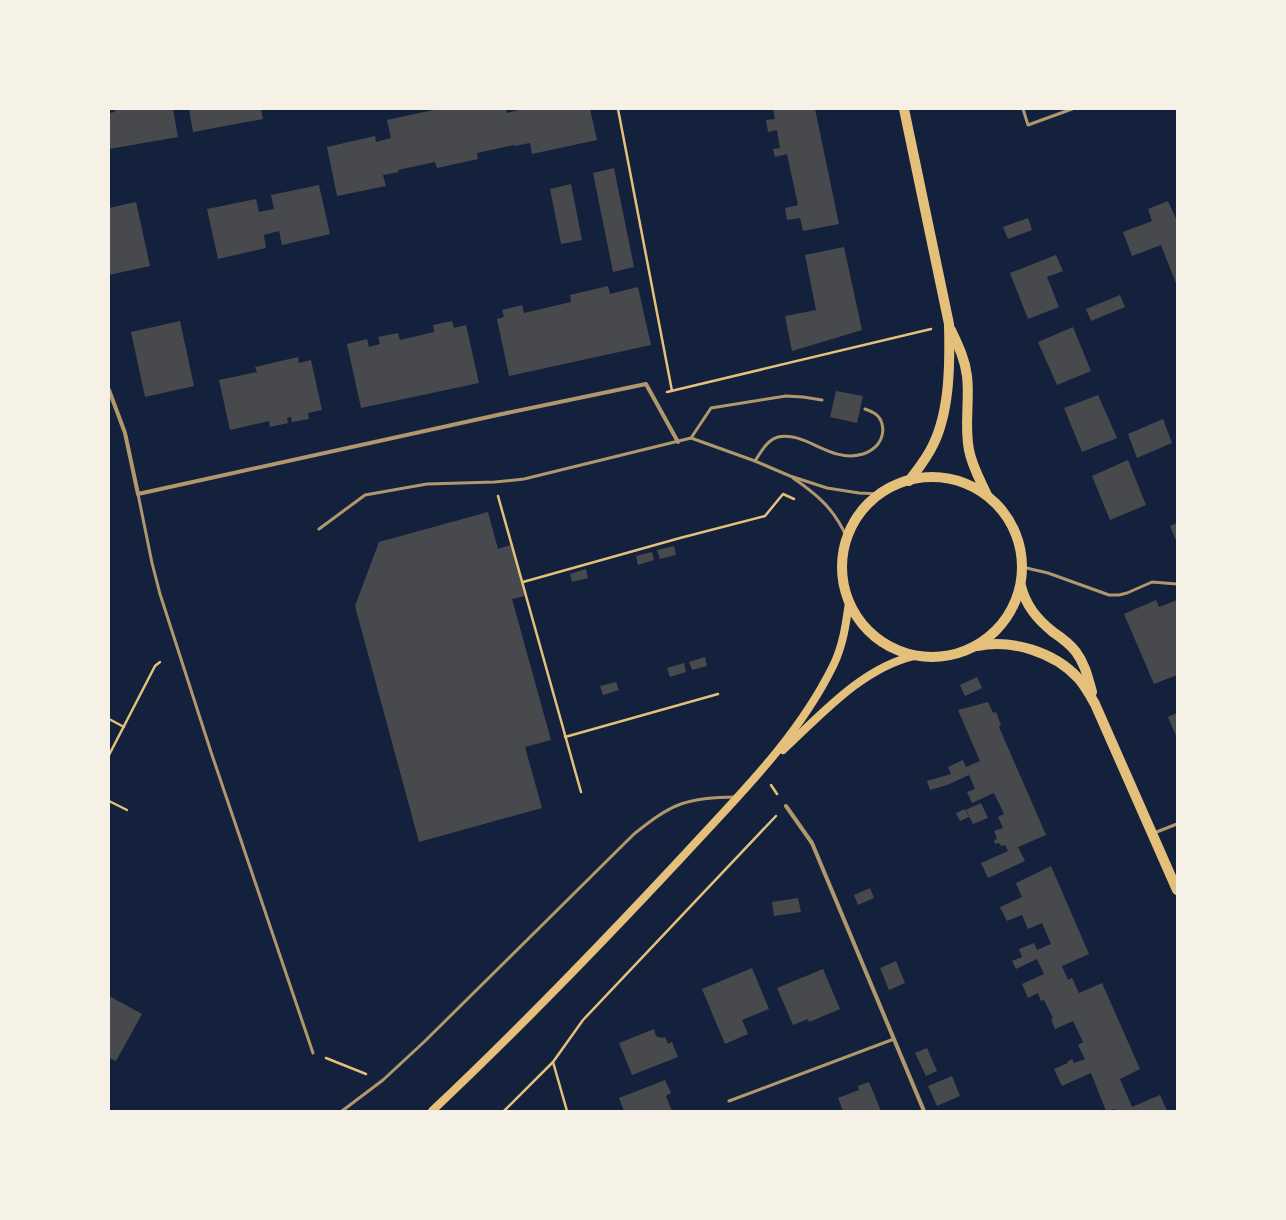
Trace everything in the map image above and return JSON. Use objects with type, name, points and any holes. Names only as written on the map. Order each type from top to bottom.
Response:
[{"type":"main road","points":[[904,109],[949,324],[949,371],[941,424],[929,453],[909,480]]},
{"type":"main road","points":[[949,324],[962,352],[968,377],[966,420],[969,449],[974,468],[988,497]]},
{"type":"main road","points":[[932,477],[950,479],[968,485],[988,497],[1004,514],[1013,528],[1019,544],[1022,567],[1020,584],[1013,606],[1004,620],[993,633],[975,646],[966,651],[945,657],[914,656],[890,647],[870,633],[854,613],[845,589],[842,570],[844,550],[851,527],[864,509],[880,494],[909,480],[932,477]]},
{"type":"main road","points":[[1020,584],[1023,595],[1032,612],[1070,646],[1080,658],[1087,674],[1095,704],[1177,890]]},
{"type":"main road","points":[[761,772],[778,752],[801,720],[833,665],[843,638],[849,602]]},
{"type":"main road","points":[[975,646],[990,644],[1007,645],[1027,648],[1046,655],[1077,677],[1095,704]]},
{"type":"main road","points":[[432,1111],[496,1051],[581,965],[738,796],[816,719],[863,678],[889,664],[914,656]]},
{"type":"street","points":[[109,390],[125,433],[138,494],[487,417],[646,384],[678,442]]},
{"type":"street","points":[[786,806],[812,843],[924,1111]]},
{"type":"lane","points":[[1023,109],[1028,125],[1072,109]]},
{"type":"lane","points":[[691,438],[711,408],[786,396],[822,400]]},
{"type":"lane","points":[[755,461],[768,441],[778,437],[788,437],[800,440],[844,456],[858,455],[870,451],[875,448],[881,439],[883,427],[877,414],[865,409]]},
{"type":"lane","points":[[319,529],[365,495],[428,484],[495,482],[524,479],[691,438],[755,461],[790,476],[838,490],[880,494]]},
{"type":"lane","points":[[790,476],[828,505],[839,521],[847,538]]},
{"type":"lane","points":[[138,494],[152,563],[162,601],[211,752],[313,1053]]},
{"type":"lane","points":[[1022,567],[1048,573],[1109,595],[1127,594],[1152,582],[1177,584]]},
{"type":"lane","points":[[342,1111],[383,1080],[425,1041],[634,834],[666,812],[682,804],[738,796]]},
{"type":"lane","points":[[1152,834],[1177,824]]},
{"type":"lane","points":[[729,1101],[894,1039]]},
{"type":"path","points":[[618,109],[672,391]]},
{"type":"path","points":[[652,396],[949,324]]},
{"type":"path","points":[[495,482],[581,792]]},
{"type":"path","points":[[523,582],[765,516],[783,494],[795,500]]},
{"type":"path","points":[[109,755],[155,666],[160,662]]},
{"type":"path","points":[[565,737],[718,694]]},
{"type":"path","points":[[109,719],[124,727]]},
{"type":"path","points":[[504,1111],[553,1062],[583,1020],[786,806],[761,772]]},
{"type":"path","points":[[109,801],[127,810]]},
{"type":"path","points":[[313,1053],[383,1080]]},
{"type":"path","points":[[553,1062],[568,1111]]},
{"type":"building","points":[[115,109],[173,109],[178,137],[109,149],[109,113],[115,112]]},
{"type":"building","points":[[189,109],[261,109],[263,119],[193,132]]},
{"type":"building","points":[[438,109],[506,109],[507,113],[522,109],[590,109],[597,140],[532,154],[530,143],[514,145],[477,153],[478,159],[437,168],[435,162],[398,170],[399,172],[383,175],[386,186],[337,196],[327,147],[375,136],[376,142],[391,138],[387,120]]},
{"type":"building","points":[[773,109],[815,109],[839,224],[803,231],[800,218],[787,220],[785,208],[798,205],[787,154],[775,157],[773,149],[780,148],[777,130],[768,132],[766,120],[775,119]]},
{"type":"building","points":[[614,168],[634,267],[613,272],[593,173]]},
{"type":"building","points":[[571,184],[582,240],[561,244],[550,189]]},
{"type":"building","points":[[319,185],[330,234],[282,245],[279,231],[264,235],[266,248],[218,259],[207,209],[256,199],[259,212],[274,209],[271,195]]},
{"type":"building","points":[[1168,201],[1177,221],[1177,286],[1161,245],[1132,256],[1123,232],[1152,221],[1148,209]]},
{"type":"building","points":[[136,202],[150,266],[109,275],[109,208]]},
{"type":"building","points":[[1028,218],[1032,230],[1008,239],[1003,227]]},
{"type":"building","points":[[844,247],[862,330],[792,351],[785,316],[816,310],[805,255]]},
{"type":"building","points":[[1056,255],[1063,271],[1047,277],[1059,307],[1028,319],[1010,273]]},
{"type":"building","points":[[608,286],[610,294],[638,287],[651,345],[509,376],[497,319],[504,317],[502,310],[522,305],[524,313],[571,302],[570,295]]},
{"type":"building","points":[[1120,295],[1125,307],[1091,321],[1086,309]]},
{"type":"building","points":[[180,321],[194,386],[145,397],[131,332]]},
{"type":"building","points":[[452,321],[454,328],[466,325],[479,383],[361,408],[347,344],[367,339],[369,347],[380,344],[378,337],[398,333],[400,340],[434,332],[433,325]]},
{"type":"building","points":[[1073,327],[1091,371],[1057,385],[1038,342]]},
{"type":"building","points":[[298,357],[299,363],[311,360],[322,410],[308,413],[309,419],[292,422],[291,417],[287,418],[288,423],[270,427],[269,421],[230,430],[219,380],[257,372],[255,367]]},
{"type":"building","points":[[836,391],[863,396],[857,423],[830,417]]},
{"type":"building","points":[[1098,395],[1117,438],[1082,452],[1064,408]]},
{"type":"building","points":[[1163,419],[1172,443],[1137,458],[1128,434]]},
{"type":"building","points":[[1128,460],[1146,505],[1110,520],[1092,476]]},
{"type":"building","points":[[488,512],[498,549],[511,545],[525,596],[512,599],[551,740],[525,747],[542,808],[419,842],[355,606],[379,542]]},
{"type":"building","points":[[1177,523],[1177,543],[1170,526]]},
{"type":"building","points":[[674,546],[676,555],[660,559],[657,550]]},
{"type":"building","points":[[652,552],[654,560],[638,565],[636,556]]},
{"type":"building","points":[[586,569],[588,578],[572,582],[570,574]]},
{"type":"building","points":[[1156,600],[1159,607],[1177,600],[1177,675],[1154,684],[1124,614]]},
{"type":"building","points":[[705,657],[707,666],[692,670],[689,662]]},
{"type":"building","points":[[684,663],[686,672],[670,677],[667,668]]},
{"type":"building","points":[[977,677],[982,688],[965,696],[960,685]]},
{"type":"building","points":[[616,682],[619,690],[603,695],[600,686]]},
{"type":"building","points":[[988,702],[993,713],[996,712],[1001,725],[999,727],[1046,835],[1018,847],[1025,861],[988,878],[981,863],[1008,851],[1005,845],[1001,846],[999,843],[995,844],[994,840],[997,839],[994,831],[1003,828],[998,817],[1004,814],[994,793],[972,803],[967,792],[975,789],[969,775],[947,785],[930,790],[927,781],[951,774],[948,767],[963,760],[966,767],[980,761],[958,710]]},
{"type":"building","points":[[1177,713],[1177,738],[1168,717]]},
{"type":"building","points":[[981,803],[988,818],[973,824],[966,810]]},
{"type":"building","points":[[965,809],[969,817],[960,821],[956,813]]},
{"type":"building","points":[[1051,866],[1089,954],[1062,966],[1068,980],[1072,978],[1079,993],[1102,983],[1140,1069],[1120,1079],[1132,1107],[1160,1095],[1167,1111],[1115,1111],[1115,1109],[1106,1111],[1091,1073],[1062,1086],[1054,1069],[1068,1063],[1067,1062],[1072,1059],[1074,1063],[1085,1059],[1078,1045],[1083,1042],[1073,1021],[1055,1029],[1051,1019],[1053,1018],[1044,1000],[1041,1001],[1038,993],[1028,998],[1022,984],[1044,974],[1037,959],[1016,969],[1012,961],[1022,957],[1019,949],[1034,943],[1037,950],[1051,944],[1042,923],[1028,929],[1022,915],[1007,921],[1000,907],[1022,897],[1016,883]]},
{"type":"building","points":[[870,888],[874,898],[858,905],[854,895]]},
{"type":"building","points":[[798,898],[801,912],[774,916],[772,902]]},
{"type":"building","points":[[896,961],[905,983],[889,990],[880,968]]},
{"type":"building","points":[[752,968],[769,1009],[742,1020],[748,1034],[725,1044],[702,989]]},
{"type":"building","points":[[823,969],[840,1009],[809,1022],[808,1019],[793,1025],[777,988]]},
{"type":"building","points":[[109,996],[142,1014],[116,1061],[109,1058]]},
{"type":"building","points":[[654,1029],[656,1036],[662,1038],[665,1037],[668,1044],[672,1042],[678,1057],[632,1075],[619,1043]]},
{"type":"building","points":[[927,1048],[937,1071],[926,1076],[915,1053]]},
{"type":"building","points":[[952,1076],[960,1096],[937,1106],[928,1086]]},
{"type":"building","points":[[665,1080],[671,1093],[666,1096],[672,1111],[624,1111],[619,1098]]},
{"type":"building","points":[[869,1082],[881,1111],[843,1111],[838,1098],[859,1090],[858,1086]]}]
